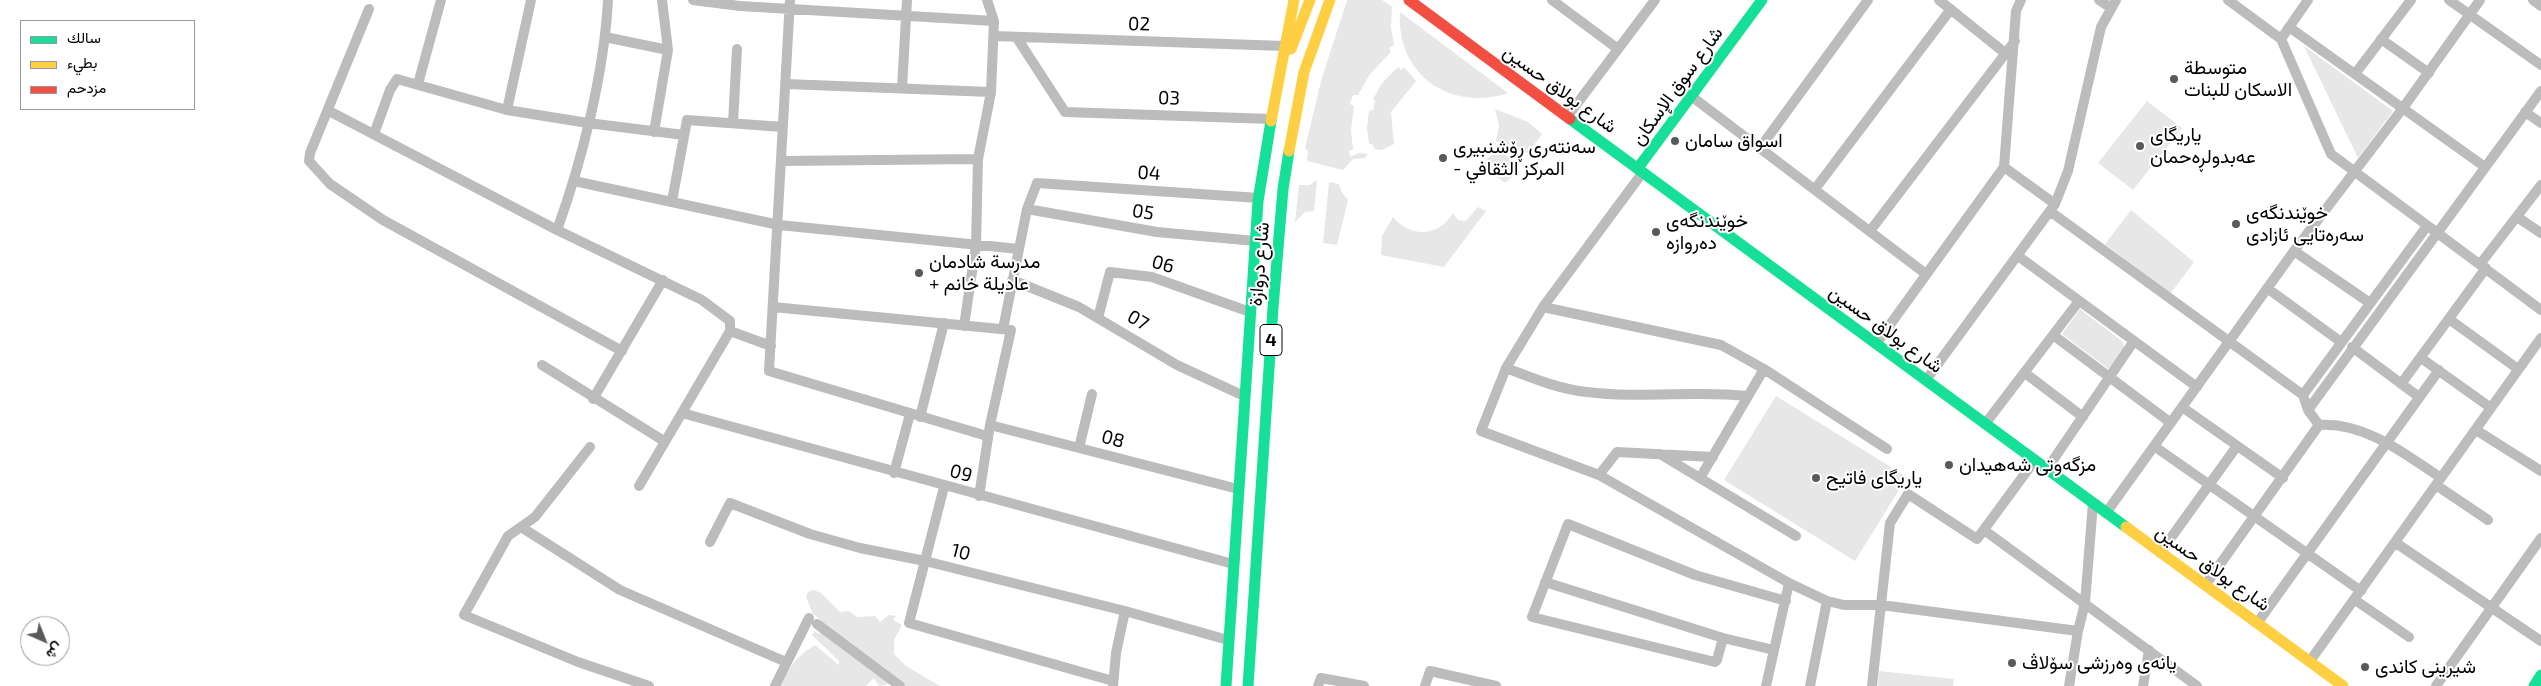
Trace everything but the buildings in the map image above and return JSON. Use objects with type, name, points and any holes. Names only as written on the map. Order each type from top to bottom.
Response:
[{"type":"main road","points":[[1279,83],[1310,0]]},
{"type":"main road","name":"شارع دروازة","points":[[1248,686],[1276,265],[1288,153],[1304,72],[1330,0]]},
{"type":"main road","name":"شارع بولاق حسين","points":[[1408,0],[2343,686]]},
{"type":"main road","name":"شارع سوق الإسكان","points":[[1640,170],[1691,96],[1762,0]]},
{"type":"main road","points":[[1279,83],[1292,1]]},
{"type":"main road","name":"شارع دروازة","points":[[1226,686],[1255,241],[1259,198],[1271,120],[1279,83]]},
{"type":"main road","points":[[1232,583],[1254,584]]},
{"type":"main road","points":[[2534,686],[2541,675]]},
{"type":"street","points":[[418,84],[442,0]]},
{"type":"street","points":[[507,110],[531,0]]},
{"type":"street","points":[[557,230],[574,181],[588,123],[605,37],[608,0]]},
{"type":"street","points":[[654,132],[668,50],[662,0]]},
{"type":"street","points":[[693,0],[790,4],[994,21]]},
{"type":"street","points":[[902,88],[907,0]]},
{"type":"street","points":[[964,326],[976,245],[978,159],[991,92],[994,21],[987,0]]},
{"type":"street","points":[[1552,0],[1618,49]]},
{"type":"street","points":[[1567,117],[1655,0]]},
{"type":"street","points":[[1760,148],[1868,0]]},
{"type":"street","points":[[1939,0],[2005,53]]},
{"type":"street","points":[[1876,344],[2004,166],[2016,10],[2021,0]]},
{"type":"street","points":[[1926,380],[2053,208],[2068,171],[2101,27],[2113,4],[2099,0]]},
{"type":"street","points":[[2228,0],[2281,40],[2331,154],[2354,173],[2484,266],[2541,310]]},
{"type":"street","points":[[2281,40],[2308,0]]},
{"type":"street","points":[[2355,74],[2411,0]]},
{"type":"street","points":[[2449,0],[2469,16],[2541,65]]},
{"type":"street","points":[[2106,513],[2267,288],[2403,108],[2480,0]]},
{"type":"street","points":[[2533,0],[2541,6]]},
{"type":"street","points":[[790,4],[770,371],[987,436]]},
{"type":"street","points":[[369,9],[329,111],[310,153],[309,161],[330,184],[383,220],[622,351]]},
{"type":"street","points":[[1815,189],[1951,9]]},
{"type":"street","points":[[2289,27],[2485,167]]},
{"type":"street","name":"02","points":[[994,36],[1284,46]]},
{"type":"street","points":[[605,37],[668,50]]},
{"type":"street","name":"03","points":[[1016,38],[1065,112],[1271,120]]},
{"type":"street","points":[[2381,40],[2428,73]]},
{"type":"street","points":[[1870,231],[2014,41]]},
{"type":"street","points":[[733,123],[737,49]]},
{"type":"street","points":[[374,134],[390,90],[397,79],[507,110],[654,132],[684,134]]},
{"type":"street","points":[[786,84],[991,92]]},
{"type":"street","points":[[2308,410],[2352,347],[2541,91]]},
{"type":"street","points":[[1691,96],[1926,274]]},
{"type":"street","points":[[329,111],[557,230],[713,306],[730,321],[730,330],[639,486]]},
{"type":"street","points":[[2525,112],[2541,123]]},
{"type":"street","points":[[672,201],[687,120],[783,127]]},
{"type":"street","points":[[781,161],[978,159]]},
{"type":"street","points":[[2004,166],[2053,208],[2229,342],[2303,395],[2308,410],[2319,425]]},
{"type":"street","points":[[1640,170],[1543,307],[1506,368],[1481,432],[1599,475],[1789,583],[1828,601],[1844,605],[1881,605],[2078,631]]},
{"type":"street","points":[[574,181],[779,225],[1018,249]]},
{"type":"street","name":"04","points":[[1027,209],[1037,183],[1259,198]]},
{"type":"street","points":[[2401,384],[2449,319],[2517,216],[2541,185]]},
{"type":"street","points":[[1003,329],[1027,209]]},
{"type":"street","name":"05","points":[[1027,209],[1157,232],[1255,241]]},
{"type":"street","points":[[2517,216],[2541,233]]},
{"type":"street","points":[[2303,395],[2427,226]]},
{"type":"street","points":[[2294,251],[2370,303]]},
{"type":"street","points":[[2018,256],[2197,387]]},
{"type":"street","name":"06","points":[[1098,318],[1110,272],[1152,277],[1250,312]]},
{"type":"street","points":[[593,399],[663,280]]},
{"type":"street","name":"07","points":[[1012,280],[1079,307],[1177,365],[1244,396]]},
{"type":"street","points":[[2267,288],[2342,342]]},
{"type":"street","points":[[1985,424],[2079,301]]},
{"type":"street","points":[[773,307],[1011,330],[987,436],[979,496]]},
{"type":"street","points":[[1543,307],[1721,345],[1764,369],[1887,449]]},
{"type":"street","points":[[2449,319],[2518,369]]},
{"type":"street","points":[[920,417],[944,323]]},
{"type":"street","points":[[730,330],[771,346]]},
{"type":"street","points":[[2053,335],[2171,423]]},
{"type":"street","points":[[2310,661],[2541,338]]},
{"type":"street","points":[[2047,470],[2134,341]]},
{"type":"street","points":[[2352,347],[2419,397]]},
{"type":"street","points":[[2421,358],[2491,408]]},
{"type":"street","points":[[542,365],[593,399],[664,441]]},
{"type":"street","points":[[1506,368],[1556,387],[1588,392],[1682,395],[1715,392],[1748,396]]},
{"type":"street","points":[[1700,478],[1764,369]]},
{"type":"street","points":[[2258,622],[2438,370]]},
{"type":"street","points":[[2025,373],[2082,417]]},
{"type":"street","points":[[1079,448],[1092,394]]},
{"type":"street","points":[[2182,407],[2283,478]]},
{"type":"street","name":"09","points":[[682,413],[944,487],[1233,564]]},
{"type":"street","points":[[894,473],[910,414]]},
{"type":"street","points":[[2319,425],[2332,424],[2387,442],[2488,520]]},
{"type":"street","name":"08","points":[[990,425],[1238,489]]},
{"type":"street","points":[[2206,584],[2255,518],[2319,425]]},
{"type":"street","points":[[2476,430],[2541,471]]},
{"type":"street","points":[[2154,446],[2361,591]]},
{"type":"street","points":[[2160,553],[2237,446]]},
{"type":"street","points":[[590,447],[535,517],[508,536],[464,615],[578,662],[649,686]]},
{"type":"street","points":[[1599,475],[1617,452],[1713,457]]},
{"type":"street","points":[[1660,454],[1796,536]]},
{"type":"street","points":[[1872,686],[1890,523],[1908,494],[1977,539],[2035,460]]},
{"type":"street","points":[[944,487],[909,623],[1113,683],[1116,653],[1125,611]]},
{"type":"street","name":"10","points":[[710,542],[730,503],[810,534],[860,548],[925,561],[1125,611],[1228,640]]},
{"type":"street","points":[[2070,686],[2078,631],[2085,603],[2093,503]]},
{"type":"street","points":[[1723,638],[1718,660],[1715,662],[1532,617],[1568,524],[1695,575],[1786,601]]},
{"type":"street","points":[[521,527],[620,590],[786,662]]},
{"type":"street","points":[[1984,530],[2198,686]]},
{"type":"street","points":[[2436,686],[2541,538]]},
{"type":"street","points":[[2396,543],[2541,641]]},
{"type":"street","points":[[1545,582],[1723,638],[1774,650]]},
{"type":"street","points":[[1766,686],[1789,583]]},
{"type":"street","points":[[2355,600],[2409,637]]},
{"type":"street","points":[[1810,686],[1828,601]]},
{"type":"street","points":[[775,686],[786,662],[813,621],[900,686]]},
{"type":"street","points":[[2143,686],[2149,650]]},
{"type":"street","points":[[1425,686],[1430,671],[1496,686]]},
{"type":"street","points":[[1318,686],[1321,678],[1364,686]]},
{"type":"shaded area","points":[[1347,0],[1382,0],[1392,7],[1391,27],[1394,45],[1389,48],[1391,52],[1370,74],[1358,95],[1353,95],[1350,104],[1354,106],[1351,130],[1353,149],[1349,151],[1350,157],[1359,153],[1368,154],[1365,158],[1353,159],[1343,170],[1307,161],[1308,151],[1305,148],[1321,81]]},
{"type":"shaded area","points":[[1400,12],[1508,93],[1487,98],[1467,97],[1448,92],[1431,83],[1417,70],[1407,54],[1401,34]]},
{"type":"shaded area","points":[[2304,46],[2393,111],[2358,158]]},
{"type":"shaded area","points":[[1398,67],[1401,70],[1404,67],[1416,81],[1391,112],[1394,144],[1382,150],[1375,149],[1372,144],[1369,144],[1367,127],[1369,111],[1373,110],[1375,101],[1373,99],[1382,83]]},
{"type":"shaded area","name":"یاریگای عەبدولڕەحمان","points":[[2147,101],[2182,128],[2133,190],[2098,163]]},
{"type":"shaded area","points":[[1495,109],[1528,122],[1542,134],[1528,153],[1496,141],[1499,126]]},
{"type":"shaded area","points":[[1498,153],[1508,156],[1514,166],[1513,176],[1505,183],[1483,165],[1489,157]]},
{"type":"shaded area","points":[[1317,180],[1314,211],[1305,212],[1295,222],[1299,185],[1310,185]]},
{"type":"shaded area","points":[[1329,182],[1339,184],[1341,191],[1348,200],[1337,245],[1323,243]]},
{"type":"shaded area","points":[[1478,207],[1486,211],[1444,267],[1381,255],[1382,236],[1393,217],[1408,229],[1424,232],[1440,227],[1453,213],[1458,220],[1466,221]]},
{"type":"shaded area","points":[[2131,210],[2194,262],[2170,294],[2105,244]]},
{"type":"shaded area","points":[[2080,309],[2123,342],[2125,349],[2110,370],[2062,334]]},
{"type":"shaded area","name":"یاریگای فاتیح","points":[[1776,396],[1907,477],[1855,561],[1724,480]]},
{"type":"shaded area","points":[[814,590],[821,593],[840,612],[849,611],[857,617],[875,616],[880,622],[889,615],[896,616],[893,620],[902,625],[894,640],[894,654],[906,666],[940,686],[897,686],[898,678],[890,676],[889,684],[879,686],[874,678],[866,686],[781,686],[794,662],[815,645],[839,665],[839,661],[812,635],[815,631],[818,634],[821,631],[821,620],[813,614],[806,597],[808,592]]},
{"type":"shaded area","points":[[1879,671],[1954,679],[1953,686],[1878,686]]},
{"type":"traffic: fast","points":[[1638,168],[1762,0]]},
{"type":"traffic: fast","points":[[1570,119],[2126,527]]},
{"type":"traffic: fast","points":[[1226,686],[1258,201],[1271,121]]},
{"type":"traffic: fast","points":[[1248,686],[1273,308],[1283,189],[1289,151]]},
{"type":"traffic: fast","points":[[2534,686],[2541,675]]},
{"type":"traffic: slow","points":[[1271,121],[1294,0]]},
{"type":"traffic: slow","points":[[1291,49],[1310,0]]},
{"type":"traffic: slow","points":[[1289,151],[1304,72],[1330,0]]},
{"type":"traffic: slow","points":[[2126,527],[2343,686]]},
{"type":"traffic: jam","points":[[1409,0],[1570,119]]},
{"type":"place","name":"متوسطة الاسكان للبنات","points":[[2174,79]]},
{"type":"place","name":"اسواق سامان","points":[[1675,141]]},
{"type":"place","name":"یاریگای عەبدولڕەحمان","points":[[2140,146]]},
{"type":"place","name":"سەنتەری ڕۆشنبیری - المرکز الثقافي","points":[[1443,158]]},
{"type":"place","name":"خوێندنگەی سەرەتایی ئازادی","points":[[2236,224]]},
{"type":"place","name":"خوێندنگەی دەروازە","points":[[1656,232]]},
{"type":"place","name":"مدرسة شادمان + عاديلة خانم","points":[[919,273]]},
{"type":"place","name":"مزگەوتی شەهیدان","points":[[1949,465]]},
{"type":"place","name":"یاریگای فاتیح","points":[[1816,478]]},
{"type":"place","name":"یانەی وەرزشی سۆلاڤ","points":[[2012,663]]},
{"type":"place","name":"شیرینی کاندی","points":[[2365,667]]}]
